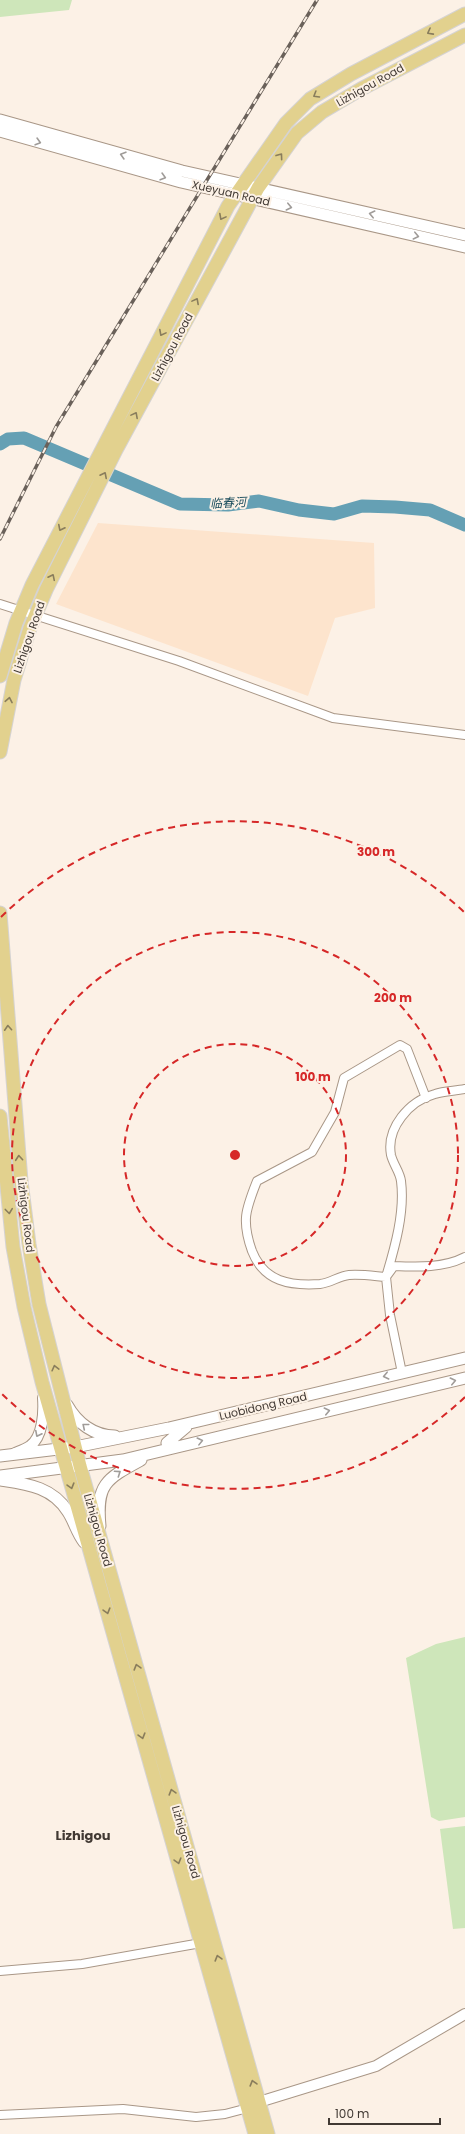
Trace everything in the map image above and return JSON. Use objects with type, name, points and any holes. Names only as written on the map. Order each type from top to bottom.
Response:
[{"type":"main road","name":"Lizhigou Road","points":[[0,676],[21,610],[32,585],[104,445],[239,190],[286,123],[310,99],[351,74],[465,14]]},
{"type":"main road","name":"Lizhigou Road","points":[[0,752],[14,680],[35,614],[116,450],[255,193],[297,133],[322,112],[361,89],[465,35]]},
{"type":"main road","name":"Xueyuan Road","points":[[0,120],[182,171],[239,190]]},
{"type":"main road","name":"Xueyuan Road","points":[[0,131],[181,182],[239,190],[465,235]]},
{"type":"main road","name":"Xueyuan Road","points":[[255,193],[465,247]]},
{"type":"main road","name":"Lizhigou Road","points":[[0,913],[20,1174],[28,1244],[39,1304],[80,1466],[103,1546],[253,2105],[255,2134]]},
{"type":"main road","name":"Lizhigou Road","points":[[0,1116],[13,1247],[24,1307],[42,1382],[201,1943],[253,2105],[268,2134]]},
{"type":"main road","name":"Luobidong Road","points":[[0,1456],[75,1447],[136,1435],[202,1421],[465,1358]]},
{"type":"main road","name":"Luobidong Road","points":[[0,1476],[66,1469],[123,1460],[465,1378]]},
{"type":"main road","points":[[62,1395],[74,1416],[93,1432],[113,1436],[136,1435]]},
{"type":"main road","points":[[175,1448],[168,1447],[168,1440],[186,1428],[202,1421]]},
{"type":"main road","points":[[103,1546],[99,1496],[104,1486],[107,1481],[119,1472],[153,1453]]},
{"type":"main road","points":[[0,1480],[38,1487],[56,1495],[68,1512],[89,1550]]},
{"type":"street","points":[[0,604],[179,661],[333,718],[465,735]]},
{"type":"street","points":[[386,1277],[349,1275],[321,1284],[290,1283],[269,1276],[256,1261],[246,1234],[246,1209],[257,1181],[312,1152],[335,1112],[344,1078],[400,1045],[407,1049],[426,1098]]},
{"type":"street","points":[[402,1373],[390,1315],[386,1277],[396,1243],[400,1217],[401,1180],[391,1155],[390,1136],[398,1120],[419,1101],[434,1094],[465,1089]]},
{"type":"street","points":[[386,1277],[394,1266],[454,1263],[465,1258]]},
{"type":"street","points":[[12,1455],[31,1445],[40,1430],[44,1408],[42,1382]]},
{"type":"street","points":[[0,1971],[82,1964],[201,1943]]},
{"type":"street","points":[[0,2115],[123,2109],[196,2117],[225,2114],[376,2066],[465,2014]]},
{"type":"shaded area","points":[[98,523],[374,543],[375,608],[335,618],[308,696],[56,604]]},
{"type":"green space","points":[[0,0],[72,0],[69,10],[0,17]]},
{"type":"green space","points":[[465,1637],[465,1817],[439,1821],[431,1817],[406,1658],[436,1644]]},
{"type":"green space","points":[[465,1826],[465,1928],[453,1929],[440,1829]]},
{"type":"waterway","name":"临春河","points":[[0,444],[8,439],[24,438],[180,504],[228,505],[259,501],[299,510],[334,514],[362,506],[395,507],[430,510],[465,525]]},
{"type":"railway","points":[[0,539],[56,427],[317,0]]},
{"type":"district","name":"Lizhigou","points":[[83,1835]]}]
